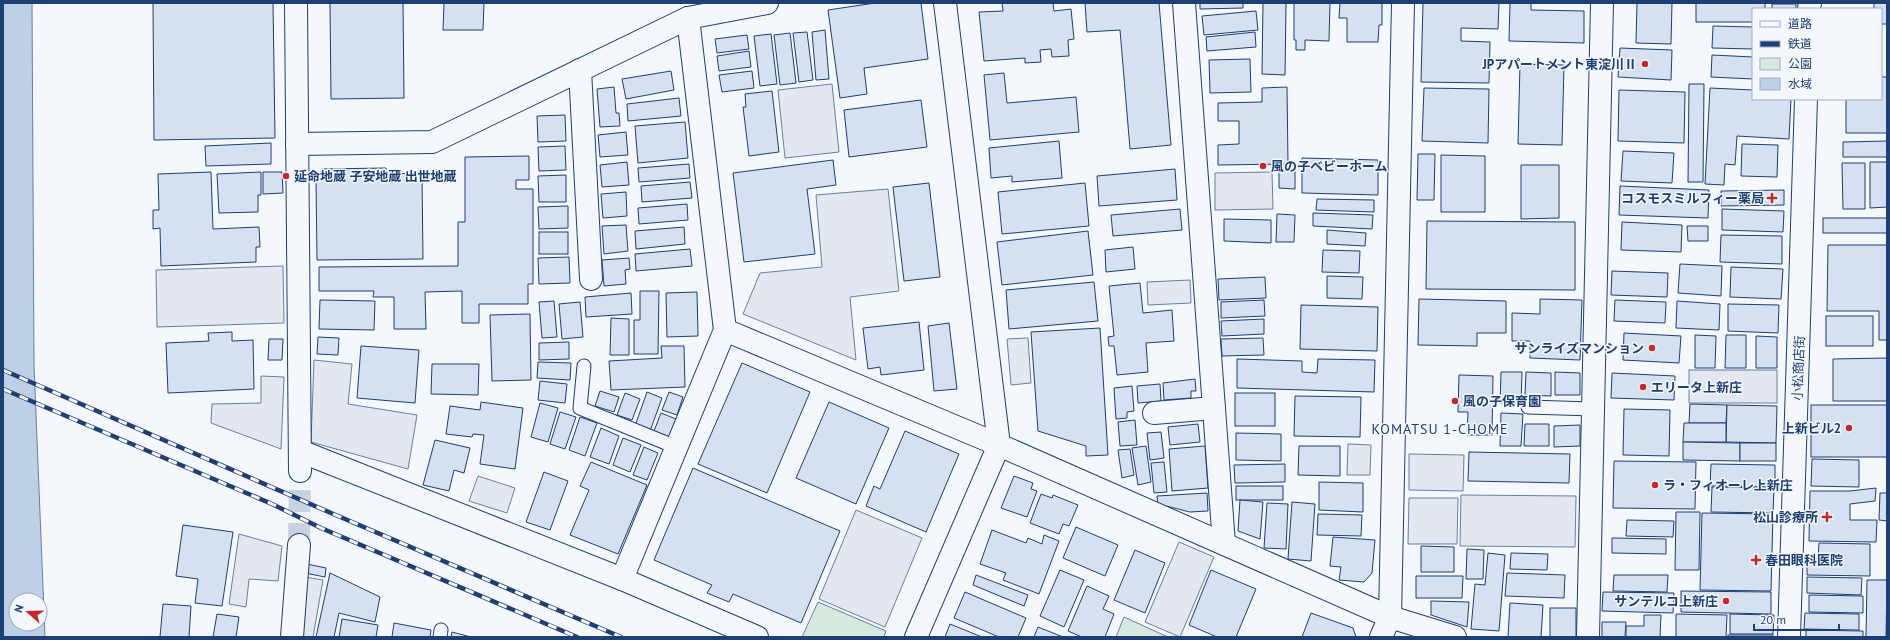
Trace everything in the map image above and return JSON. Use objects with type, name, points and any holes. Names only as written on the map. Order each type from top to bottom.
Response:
[{"type":"street","points":[[296,3],[300,461],[622,579],[757,637]]},
{"type":"street","points":[[297,144],[432,142],[688,18],[766,3]]},
{"type":"street","points":[[916,637],[999,445],[945,3]]},
{"type":"street","points":[[1184,3],[1224,544]]},
{"type":"street","points":[[1381,637],[1390,617],[1402,3]]},
{"type":"street","points":[[1588,637],[1602,3]]},
{"type":"street","points":[[622,579],[725,330],[688,18]]},
{"type":"street","points":[[580,70],[591,279]]},
{"type":"street","name":"小松商店街","points":[[1789,637],[1806,100]]},
{"type":"street","points":[[725,330],[999,445],[1390,617],[1456,637]]},
{"type":"street","points":[[1154,413],[1214,408]]},
{"type":"street","points":[[292,637],[299,545]]},
{"type":"lane","points":[[584,366],[580,408],[676,447]]},
{"type":"lane","points":[[1528,407],[1593,409]]},
{"type":"green space","points":[[818,602],[886,631],[884,637],[802,637]]},
{"type":"green space","points":[[1124,617],[1168,637],[1116,637]]},
{"type":"shaded area","points":[[832,84],[839,152],[785,158],[778,90]]},
{"type":"shaded area","points":[[1272,172],[1273,209],[1215,210],[1215,173]]},
{"type":"shaded area","points":[[888,189],[899,291],[850,297],[856,360],[743,314],[760,273],[822,267],[816,195]]},
{"type":"shaded area","points":[[283,266],[284,323],[157,327],[156,270]]},
{"type":"shaded area","points":[[1190,280],[1191,303],[1148,305],[1147,282]]},
{"type":"shaded area","points":[[1028,338],[1031,383],[1011,385],[1007,339]]},
{"type":"shaded area","points":[[314,360],[352,364],[348,404],[417,415],[408,469],[311,442]]},
{"type":"shaded area","points":[[1689,370],[1777,370],[1777,403],[1689,403]]},
{"type":"shaded area","points":[[261,376],[284,377],[281,449],[211,423],[212,404],[261,403]]},
{"type":"shaded area","points":[[1348,444],[1371,445],[1370,475],[1347,475]]},
{"type":"shaded area","points":[[1409,454],[1464,455],[1463,491],[1409,490]]},
{"type":"shaded area","points":[[478,476],[515,488],[507,513],[469,501]]},
{"type":"shaded area","points":[[1461,495],[1576,496],[1575,547],[1460,546]]},
{"type":"shaded area","points":[[1409,498],[1458,498],[1457,544],[1408,544]]},
{"type":"shaded area","points":[[856,510],[922,538],[885,627],[819,599]]},
{"type":"shaded area","points":[[239,534],[282,546],[278,581],[249,579],[246,607],[229,604]]},
{"type":"shaded area","points":[[1179,542],[1214,557],[1180,637],[1145,622]]},
{"type":"shaded area","points":[[305,577],[323,580],[313,637],[299,637]]},
{"type":"water","points":[[3,3],[32,3],[34,365],[43,592],[8,592],[8,632],[45,632],[45,637],[3,637]]},
{"type":"building","points":[[153,3],[273,3],[275,138],[154,140]]},
{"type":"building","points":[[330,3],[403,3],[404,98],[331,99]]},
{"type":"building","points":[[444,3],[484,3],[483,30],[443,30]]},
{"type":"building","points":[[875,3],[921,3],[928,59],[864,68],[867,94],[840,98],[828,10]]},
{"type":"building","points":[[1002,3],[1053,3],[1054,11],[1071,9],[1074,39],[1068,40],[1069,56],[1052,57],[1051,49],[1040,50],[1041,62],[1025,63],[1025,58],[984,61],[979,12],[1003,11]]},
{"type":"building","points":[[1085,3],[1159,3],[1171,145],[1130,149],[1120,30],[1087,32]]},
{"type":"building","points":[[1200,3],[1243,3],[1243,8],[1200,9]]},
{"type":"building","points":[[1263,3],[1286,3],[1285,75],[1262,74]]},
{"type":"building","points":[[1294,3],[1330,3],[1329,41],[1305,40],[1305,50],[1296,50],[1296,40],[1294,40]]},
{"type":"building","points":[[1340,3],[1382,3],[1382,25],[1379,25],[1378,42],[1347,42],[1347,18],[1339,18]]},
{"type":"building","points":[[1423,3],[1499,3],[1498,29],[1461,28],[1461,41],[1490,42],[1489,83],[1421,82]]},
{"type":"building","points":[[1510,3],[1531,3],[1531,10],[1584,11],[1584,43],[1509,41]]},
{"type":"building","points":[[1637,3],[1672,3],[1671,44],[1636,43]]},
{"type":"building","points":[[1696,3],[1765,3],[1765,8],[1752,8],[1752,22],[1696,22]]},
{"type":"building","points":[[1874,3],[1887,3],[1887,24],[1882,24],[1882,8],[1874,8]]},
{"type":"building","points":[[1772,4],[1796,4],[1796,8],[1772,8]]},
{"type":"building","points":[[1256,11],[1258,30],[1204,35],[1202,16]]},
{"type":"building","points":[[1713,26],[1752,27],[1752,49],[1712,48]]},
{"type":"building","points":[[825,30],[829,79],[816,80],[812,32]]},
{"type":"building","points":[[807,32],[813,80],[799,82],[793,33]]},
{"type":"building","points":[[1255,32],[1256,47],[1207,51],[1206,37]]},
{"type":"building","points":[[790,33],[796,83],[780,85],[774,35]]},
{"type":"building","points":[[771,34],[777,84],[760,86],[754,36]]},
{"type":"building","points":[[747,35],[749,49],[717,53],[715,39]]},
{"type":"building","name":"JPアパートメント東淀川Ⅱ","points":[[1620,48],[1672,50],[1671,80],[1618,77]]},
{"type":"building","points":[[749,51],[751,67],[719,71],[717,56]]},
{"type":"building","points":[[1712,55],[1752,57],[1752,79],[1711,77]]},
{"type":"building","points":[[1250,59],[1251,92],[1210,93],[1209,60]]},
{"type":"building","points":[[1520,64],[1564,65],[1562,145],[1518,144]]},
{"type":"building","points":[[671,71],[674,90],[626,99],[622,79]]},
{"type":"building","points":[[752,71],[754,88],[722,92],[719,75]]},
{"type":"building","points":[[1004,73],[1007,103],[1076,97],[1079,132],[990,140],[984,75]]},
{"type":"building","points":[[1882,77],[1887,77],[1887,133],[1846,133],[1846,100],[1882,100]]},
{"type":"building","points":[[1689,84],[1704,84],[1703,182],[1688,182]]},
{"type":"building","points":[[614,87],[616,113],[619,113],[620,126],[600,127],[597,89]]},
{"type":"building","points":[[1287,87],[1288,164],[1218,165],[1218,145],[1239,144],[1239,121],[1218,121],[1218,103],[1262,102],[1262,88]]},
{"type":"building","points":[[1424,88],[1489,89],[1488,143],[1422,141]]},
{"type":"building","points":[[1710,88],[1752,90],[1752,100],[1791,100],[1789,139],[1737,136],[1735,165],[1725,164],[1724,185],[1705,184]]},
{"type":"building","points":[[1619,90],[1685,92],[1684,143],[1618,141]]},
{"type":"building","points":[[772,91],[779,152],[749,156],[743,107],[746,107],[745,94]]},
{"type":"building","points":[[679,98],[681,116],[628,121],[627,104]]},
{"type":"building","points":[[921,100],[927,147],[849,157],[844,110]]},
{"type":"building","points":[[565,115],[566,141],[538,142],[537,116]]},
{"type":"building","points":[[685,122],[688,158],[638,163],[635,126]]},
{"type":"building","points":[[626,132],[628,155],[600,157],[598,135]]},
{"type":"building","points":[[1059,141],[1062,178],[1012,182],[1012,176],[991,178],[989,148]]},
{"type":"building","points":[[1887,141],[1887,157],[1843,157],[1843,142]]},
{"type":"building","points":[[271,143],[271,164],[206,166],[205,146]]},
{"type":"building","points":[[1742,144],[1778,145],[1777,177],[1741,176]]},
{"type":"building","points":[[565,146],[566,170],[539,171],[538,147]]},
{"type":"building","points":[[1623,151],[1674,153],[1672,183],[1621,181]]},
{"type":"building","points":[[1418,154],[1435,154],[1434,200],[1417,200]]},
{"type":"building","points":[[1441,155],[1485,156],[1485,212],[1441,212]]},
{"type":"building","points":[[529,156],[529,180],[516,180],[516,189],[533,189],[533,284],[528,284],[528,304],[479,304],[479,323],[462,323],[462,291],[425,292],[426,329],[394,329],[394,297],[373,297],[374,291],[319,291],[319,267],[458,266],[458,222],[465,222],[465,157]]},
{"type":"building","points":[[1302,158],[1378,160],[1378,195],[1302,193]]},
{"type":"building","points":[[833,160],[836,185],[807,189],[815,254],[744,262],[733,173]]},
{"type":"building","points":[[627,162],[629,185],[602,187],[600,165]]},
{"type":"building","points":[[1870,162],[1887,162],[1887,207],[1870,208]]},
{"type":"building","points":[[1842,163],[1865,163],[1865,209],[1843,209]]},
{"type":"building","points":[[689,164],[690,178],[639,182],[638,168]]},
{"type":"building","points":[[1521,165],[1559,165],[1559,218],[1521,219]]},
{"type":"building","points":[[386,168],[386,174],[422,173],[423,259],[317,260],[316,179],[322,169]]},
{"type":"building","points":[[1175,169],[1177,200],[1099,206],[1097,176]]},
{"type":"building","points":[[1279,171],[1295,171],[1295,189],[1279,188]]},
{"type":"building","points":[[211,172],[213,229],[259,227],[260,247],[256,247],[256,262],[161,266],[160,228],[153,229],[153,210],[159,210],[158,174]]},
{"type":"building","points":[[261,172],[261,195],[258,195],[258,212],[219,213],[217,174]]},
{"type":"building","points":[[263,172],[282,172],[283,193],[263,194]]},
{"type":"building","points":[[566,175],[566,202],[539,202],[538,176]]},
{"type":"building","points":[[690,182],[692,198],[642,202],[641,186]]},
{"type":"building","points":[[929,183],[940,277],[904,281],[893,187]]},
{"type":"building","points":[[1085,183],[1089,226],[1002,234],[998,192]]},
{"type":"building","points":[[1620,186],[1709,190],[1708,218],[1619,215]]},
{"type":"building","points":[[1784,190],[1784,205],[1721,206],[1721,191]]},
{"type":"building","points":[[626,192],[627,216],[603,218],[601,194]]},
{"type":"building","points":[[1317,199],[1374,200],[1374,212],[1316,210]]},
{"type":"building","points":[[687,204],[688,220],[639,224],[638,208]]},
{"type":"building","points":[[568,206],[568,228],[539,229],[538,207]]},
{"type":"building","points":[[1180,209],[1182,230],[1113,236],[1111,215]]},
{"type":"building","points":[[1722,209],[1784,211],[1783,232],[1722,230]]},
{"type":"building","points":[[1313,213],[1373,215],[1372,229],[1313,226]]},
{"type":"building","points":[[1277,214],[1295,215],[1294,242],[1276,242]]},
{"type":"building","points":[[1823,218],[1887,218],[1887,233],[1823,233]]},
{"type":"building","points":[[1224,219],[1271,220],[1271,243],[1224,241]]},
{"type":"building","points":[[1427,221],[1575,222],[1575,290],[1426,289]]},
{"type":"building","points":[[1622,222],[1682,225],[1681,252],[1621,250]]},
{"type":"building","points":[[626,225],[628,251],[604,254],[602,226]]},
{"type":"building","points":[[1687,226],[1708,226],[1708,241],[1688,241]]},
{"type":"building","points":[[684,227],[685,244],[636,249],[635,231]]},
{"type":"building","points":[[1327,230],[1366,233],[1365,246],[1327,244]]},
{"type":"building","points":[[1088,231],[1093,275],[1002,285],[997,242]]},
{"type":"building","points":[[539,232],[568,232],[568,254],[539,254]]},
{"type":"building","points":[[1721,235],[1782,236],[1782,264],[1720,262]]},
{"type":"building","points":[[1828,245],[1887,245],[1887,340],[1879,340],[1879,311],[1827,311]]},
{"type":"building","points":[[1133,247],[1135,269],[1106,272],[1105,250]]},
{"type":"building","points":[[690,249],[692,266],[636,271],[635,254]]},
{"type":"building","points":[[1323,250],[1360,251],[1359,273],[1322,272]]},
{"type":"building","points":[[569,257],[570,283],[539,284],[538,258]]},
{"type":"building","points":[[629,258],[630,269],[625,270],[626,284],[604,286],[602,260]]},
{"type":"building","points":[[1680,264],[1722,266],[1721,296],[1678,293]]},
{"type":"building","points":[[1731,267],[1783,269],[1781,299],[1730,297]]},
{"type":"building","points":[[1612,271],[1668,273],[1667,297],[1611,295]]},
{"type":"building","points":[[1327,276],[1363,277],[1362,299],[1327,298]]},
{"type":"building","points":[[1265,277],[1266,298],[1219,300],[1218,279]]},
{"type":"building","points":[[1094,282],[1098,321],[1009,329],[1006,290]]},
{"type":"building","points":[[1140,283],[1143,313],[1172,310],[1174,341],[1146,343],[1148,372],[1117,375],[1114,346],[1109,346],[1108,337],[1114,336],[1109,286]]},
{"type":"building","points":[[640,291],[659,291],[658,354],[634,354],[634,320],[640,320]]},
{"type":"building","points":[[697,292],[698,336],[667,337],[666,293]]},
{"type":"building","points":[[631,293],[632,314],[586,317],[585,297]]},
{"type":"building","points":[[1419,299],[1506,301],[1506,333],[1477,333],[1477,346],[1418,345]]},
{"type":"building","points":[[1540,299],[1582,300],[1580,360],[1530,358],[1530,341],[1512,341],[1512,313],[1540,314]]},
{"type":"building","points":[[320,300],[375,301],[374,330],[319,329]]},
{"type":"building","points":[[1264,300],[1265,316],[1221,318],[1221,302]]},
{"type":"building","points":[[1615,300],[1666,302],[1665,323],[1614,321]]},
{"type":"building","points":[[554,301],[557,337],[542,338],[539,302]]},
{"type":"building","points":[[1677,301],[1720,304],[1719,330],[1676,328]]},
{"type":"building","points":[[580,302],[583,337],[562,339],[559,304]]},
{"type":"building","points":[[1728,304],[1779,305],[1778,333],[1728,331]]},
{"type":"building","points":[[1301,305],[1378,307],[1377,351],[1300,349]]},
{"type":"building","points":[[530,314],[531,380],[492,381],[490,315]]},
{"type":"building","points":[[1826,316],[1873,316],[1873,346],[1826,346]]},
{"type":"building","points":[[611,318],[629,319],[629,355],[610,355]]},
{"type":"building","points":[[1264,319],[1264,334],[1222,336],[1221,321]]},
{"type":"building","points":[[919,322],[924,370],[881,375],[880,367],[868,369],[863,328]]},
{"type":"building","points":[[949,323],[957,389],[934,391],[928,326]]},
{"type":"building","points":[[1100,328],[1108,455],[1086,456],[1086,446],[1038,431],[1031,332]]},
{"type":"building","points":[[232,332],[232,341],[253,340],[254,389],[168,393],[166,343],[209,341],[208,333]]},
{"type":"building","name":"サンライズマンション","points":[[1624,333],[1681,336],[1679,363],[1623,360]]},
{"type":"building","points":[[1695,335],[1716,336],[1715,368],[1695,368]]},
{"type":"building","points":[[1726,335],[1746,335],[1746,368],[1725,368]]},
{"type":"building","points":[[1756,336],[1777,337],[1777,368],[1756,368]]},
{"type":"building","points":[[318,337],[339,338],[338,355],[317,354]]},
{"type":"building","points":[[1263,338],[1264,355],[1222,356],[1221,339]]},
{"type":"building","points":[[269,339],[283,339],[282,360],[268,360]]},
{"type":"building","points":[[569,342],[569,359],[539,360],[539,343]]},
{"type":"building","points":[[361,346],[419,350],[415,403],[357,398]]},
{"type":"building","points":[[661,346],[684,346],[685,387],[611,390],[609,361],[662,358]]},
{"type":"building","points":[[1887,358],[1887,401],[1833,401],[1833,359]]},
{"type":"building","points":[[1237,359],[1302,361],[1302,372],[1317,373],[1318,359],[1375,360],[1374,392],[1237,388]]},
{"type":"building","points":[[538,362],[571,363],[570,380],[537,378]]},
{"type":"building","points":[[742,363],[810,392],[767,493],[698,464]]},
{"type":"building","points":[[432,364],[479,364],[478,395],[431,394]]},
{"type":"building","points":[[1501,372],[1522,372],[1521,404],[1500,403]]},
{"type":"building","points":[[1526,372],[1551,373],[1551,396],[1525,395]]},
{"type":"building","points":[[1555,372],[1580,373],[1580,395],[1555,395]]},
{"type":"building","name":"エリータ上新庄","points":[[1612,373],[1675,376],[1674,400],[1611,398]]},
{"type":"building","points":[[1459,375],[1493,376],[1492,435],[1467,435],[1468,412],[1458,412]]},
{"type":"building","points":[[1195,379],[1196,391],[1191,391],[1191,398],[1164,400],[1163,383]]},
{"type":"building","points":[[540,381],[567,384],[565,403],[538,400]]},
{"type":"building","points":[[1160,384],[1161,401],[1138,403],[1137,386]]},
{"type":"building","points":[[1132,386],[1134,411],[1127,412],[1127,418],[1116,419],[1114,388]]},
{"type":"building","points":[[600,391],[619,397],[614,412],[595,406]]},
{"type":"building","points":[[647,392],[662,398],[650,431],[635,426]]},
{"type":"building","points":[[669,392],[683,397],[677,415],[662,410]]},
{"type":"building","points":[[625,393],[640,399],[632,420],[617,415]]},
{"type":"building","points":[[1235,393],[1275,393],[1275,426],[1235,426]]},
{"type":"building","points":[[1295,396],[1361,397],[1360,437],[1294,436]]},
{"type":"building","points":[[481,402],[523,408],[515,469],[480,464],[484,435],[473,434],[472,437],[446,434],[450,406],[480,410]]},
{"type":"building","points":[[829,402],[889,428],[856,504],[796,478]]},
{"type":"building","points":[[540,403],[558,408],[548,442],[531,437]]},
{"type":"building","points":[[1690,404],[1727,405],[1726,423],[1689,423]]},
{"type":"building","points":[[1727,405],[1777,406],[1776,443],[1726,442]]},
{"type":"building","name":"上新ビル2","points":[[1811,405],[1887,405],[1887,457],[1811,457]]},
{"type":"building","points":[[1624,409],[1670,410],[1669,456],[1623,455]]},
{"type":"building","points":[[560,412],[576,417],[565,449],[550,444]]},
{"type":"building","points":[[661,413],[676,419],[669,437],[654,431]]},
{"type":"building","points":[[1501,413],[1523,414],[1521,446],[1500,446]]},
{"type":"building","points":[[580,417],[597,423],[585,456],[569,450]]},
{"type":"building","points":[[1135,420],[1137,445],[1120,446],[1118,422]]},
{"type":"building","points":[[1684,423],[1726,423],[1726,442],[1683,442]]},
{"type":"building","points":[[1198,424],[1200,442],[1170,445],[1168,427]]},
{"type":"building","points":[[1525,424],[1549,424],[1549,446],[1524,446]]},
{"type":"building","points":[[1580,425],[1580,446],[1554,447],[1554,426]]},
{"type":"building","points":[[601,428],[619,436],[609,464],[590,457]]},
{"type":"building","points":[[905,431],[959,454],[926,532],[866,506],[874,486],[880,489]]},
{"type":"building","points":[[1161,432],[1164,458],[1150,460],[1147,433]]},
{"type":"building","points":[[1236,433],[1281,434],[1281,461],[1236,460]]},
{"type":"building","points":[[623,438],[641,445],[630,472],[613,465]]},
{"type":"building","points":[[435,440],[470,448],[464,473],[454,470],[449,491],[423,485]]},
{"type":"building","points":[[1683,442],[1740,443],[1740,461],[1683,460]]},
{"type":"building","points":[[1740,443],[1776,443],[1776,461],[1740,461]]},
{"type":"building","points":[[1146,446],[1151,482],[1138,485],[1132,448]]},
{"type":"building","points":[[1205,446],[1208,488],[1172,491],[1169,449]]},
{"type":"building","points":[[1299,446],[1340,446],[1340,476],[1298,475]]},
{"type":"building","points":[[644,447],[658,453],[647,480],[633,475]]},
{"type":"building","points":[[1130,449],[1134,475],[1122,478],[1118,450]]},
{"type":"building","points":[[1469,452],[1570,454],[1569,483],[1468,481]]},
{"type":"building","points":[[1812,459],[1859,460],[1859,487],[1811,486]]},
{"type":"building","name":"ラ・フィオーレ上新庄","points":[[1614,461],[1696,462],[1695,509],[1613,508]]},
{"type":"building","points":[[591,462],[647,485],[618,554],[570,535],[589,490],[580,486]]},
{"type":"building","points":[[1164,462],[1167,492],[1154,493],[1151,463]]},
{"type":"building","points":[[1285,464],[1285,482],[1235,483],[1234,465]]},
{"type":"building","points":[[1711,464],[1775,465],[1775,487],[1710,486]]},
{"type":"building","points":[[693,468],[840,531],[801,623],[733,594],[729,602],[707,593],[712,585],[654,560]]},
{"type":"building","points":[[544,472],[568,481],[550,530],[526,522]]},
{"type":"building","points":[[1014,476],[1033,483],[1031,489],[1037,491],[1027,517],[1001,508]]},
{"type":"building","points":[[1319,482],[1363,483],[1363,512],[1319,510]]},
{"type":"building","points":[[1236,486],[1283,486],[1283,500],[1236,500]]},
{"type":"building","points":[[1712,487],[1774,488],[1773,513],[1711,512]]},
{"type":"building","points":[[1876,488],[1875,501],[1850,504],[1850,520],[1877,520],[1876,542],[1809,541],[1810,491],[1850,491]]},
{"type":"building","points":[[1207,493],[1208,511],[1190,512],[1158,504],[1157,496]]},
{"type":"building","points":[[1880,493],[1887,493],[1887,521],[1879,520]]},
{"type":"building","points":[[1041,494],[1052,498],[1053,495],[1078,505],[1069,526],[1063,524],[1059,534],[1030,523]]},
{"type":"building","points":[[1240,500],[1263,502],[1260,539],[1238,531]]},
{"type":"building","points":[[1292,502],[1315,504],[1311,561],[1288,559]]},
{"type":"building","points":[[1267,503],[1288,504],[1286,549],[1264,548]]},
{"type":"building","points":[[1676,512],[1700,512],[1699,570],[1675,570]]},
{"type":"building","points":[[1702,513],[1773,514],[1771,591],[1700,590]]},
{"type":"building","points":[[1318,514],[1362,515],[1361,536],[1317,535]]},
{"type":"building","points":[[1627,520],[1674,521],[1673,537],[1626,536]]},
{"type":"building","points":[[183,525],[233,532],[222,606],[195,603],[198,579],[176,576]]},
{"type":"building","points":[[1076,527],[1118,545],[1105,576],[1063,558]]},
{"type":"building","points":[[992,530],[1026,543],[1028,538],[1042,544],[1044,535],[1059,541],[1039,594],[1003,580],[1006,573],[980,564]]},
{"type":"building","points":[[1333,537],[1375,540],[1372,573],[1364,582],[1339,580],[1341,567],[1330,566]]},
{"type":"building","points":[[1612,538],[1666,539],[1666,554],[1612,553]]},
{"type":"building","points":[[1819,543],[1870,544],[1870,576],[1807,575],[1807,559],[1818,559]]},
{"type":"building","points":[[1421,546],[1454,547],[1454,572],[1421,572]]},
{"type":"building","points":[[1467,549],[1484,550],[1483,579],[1466,579]]},
{"type":"building","points":[[1135,550],[1165,563],[1145,613],[1114,600]]},
{"type":"building","points":[[1488,553],[1505,555],[1499,631],[1471,629],[1475,584],[1485,585]]},
{"type":"building","points":[[1511,553],[1548,554],[1547,570],[1510,569]]},
{"type":"building","points":[[307,564],[326,568],[325,577],[305,573]]},
{"type":"building","points":[[1060,570],[1084,580],[1064,627],[1040,616]]},
{"type":"building","points":[[1211,570],[1256,589],[1236,637],[1217,637],[1189,625]]},
{"type":"building","points":[[330,573],[380,597],[375,622],[339,613],[334,637],[316,637]]},
{"type":"building","points":[[1507,573],[1565,575],[1564,598],[1505,596]]},
{"type":"building","points":[[976,575],[1028,595],[1024,606],[973,585]]},
{"type":"building","points":[[1614,575],[1668,575],[1667,592],[1613,591]]},
{"type":"building","points":[[1416,576],[1463,576],[1462,598],[1416,598]]},
{"type":"building","points":[[1807,577],[1862,578],[1861,595],[1807,593]]},
{"type":"building","points":[[1867,580],[1887,580],[1886,637],[1866,637]]},
{"type":"building","points":[[1087,586],[1109,596],[1103,609],[1114,614],[1105,637],[1082,637],[1068,631]]},
{"type":"building","name":"サンテルコ上新庄","points":[[1681,591],[1771,592],[1771,614],[1681,612]]},
{"type":"building","points":[[965,592],[1026,618],[1018,637],[999,637],[954,618]]},
{"type":"building","points":[[1603,592],[1674,593],[1673,613],[1602,611]]},
{"type":"building","points":[[1809,595],[1863,596],[1863,613],[1809,612]]},
{"type":"building","points":[[1431,601],[1469,602],[1467,627],[1431,615]]},
{"type":"building","points":[[1510,603],[1543,605],[1541,637],[1508,637]]},
{"type":"building","points":[[163,604],[191,606],[189,637],[160,637]]},
{"type":"building","points":[[1550,608],[1576,608],[1576,637],[1550,637]]},
{"type":"building","points":[[1311,613],[1353,628],[1356,637],[1302,637]]},
{"type":"building","points":[[1805,613],[1859,614],[1859,630],[1804,629]]},
{"type":"building","points":[[217,614],[239,617],[236,637],[213,637]]},
{"type":"building","points":[[1676,614],[1727,615],[1726,637],[1676,637]]},
{"type":"building","points":[[1730,614],[1774,615],[1773,634],[1730,634]]},
{"type":"building","points":[[1644,615],[1661,615],[1660,637],[1626,637],[1626,626],[1644,626]]},
{"type":"building","points":[[342,619],[378,625],[376,637],[339,637]]},
{"type":"building","points":[[1602,622],[1626,622],[1625,637],[1602,637]]},
{"type":"building","points":[[394,623],[431,630],[430,637],[392,637]]},
{"type":"building","points":[[950,624],[982,637],[945,637]]},
{"type":"building","points":[[1038,627],[1063,637],[1034,637]]},
{"type":"building","points":[[1806,630],[1863,631],[1863,637],[1806,637]]},
{"type":"building","points":[[452,632],[471,637],[451,637]]},
{"type":"building","points":[[1728,635],[1773,635],[1773,637],[1728,637]]},
{"type":"tunnel","points":[[299,545],[300,471]]},
{"type":"railway","points":[[3,370],[621,637]]},
{"type":"railway","points":[[3,389],[272,504],[321,528],[577,637]]},
{"type":"place","name":"JPアパートメント東淀川Ⅱ","points":[[1645,64]]},
{"type":"place","name":"風の子ベビーホーム","points":[[1263,166]]},
{"type":"place","name":"延命地蔵 子安地蔵 出世地蔵","points":[[286,176]]},
{"type":"place","name":"コスモスミルフィー薬局","points":[[1772,198]]},
{"type":"place","name":"サンライズマンション","points":[[1652,348]]},
{"type":"place","name":"エリータ上新庄","points":[[1643,387]]},
{"type":"place","name":"風の子保育園","points":[[1455,401]]},
{"type":"place","name":"上新ビル2","points":[[1849,428]]},
{"type":"place","name":"ラ・フィオーレ上新庄","points":[[1655,485]]},
{"type":"place","name":"松山診療所","points":[[1827,517]]},
{"type":"place","name":"春田眼科医院","points":[[1756,560]]},
{"type":"place","name":"サンテルコ上新庄","points":[[1726,601]]},
{"type":"district","name":"KOMATSU 1-CHOME","points":[[1440,429]]}]
